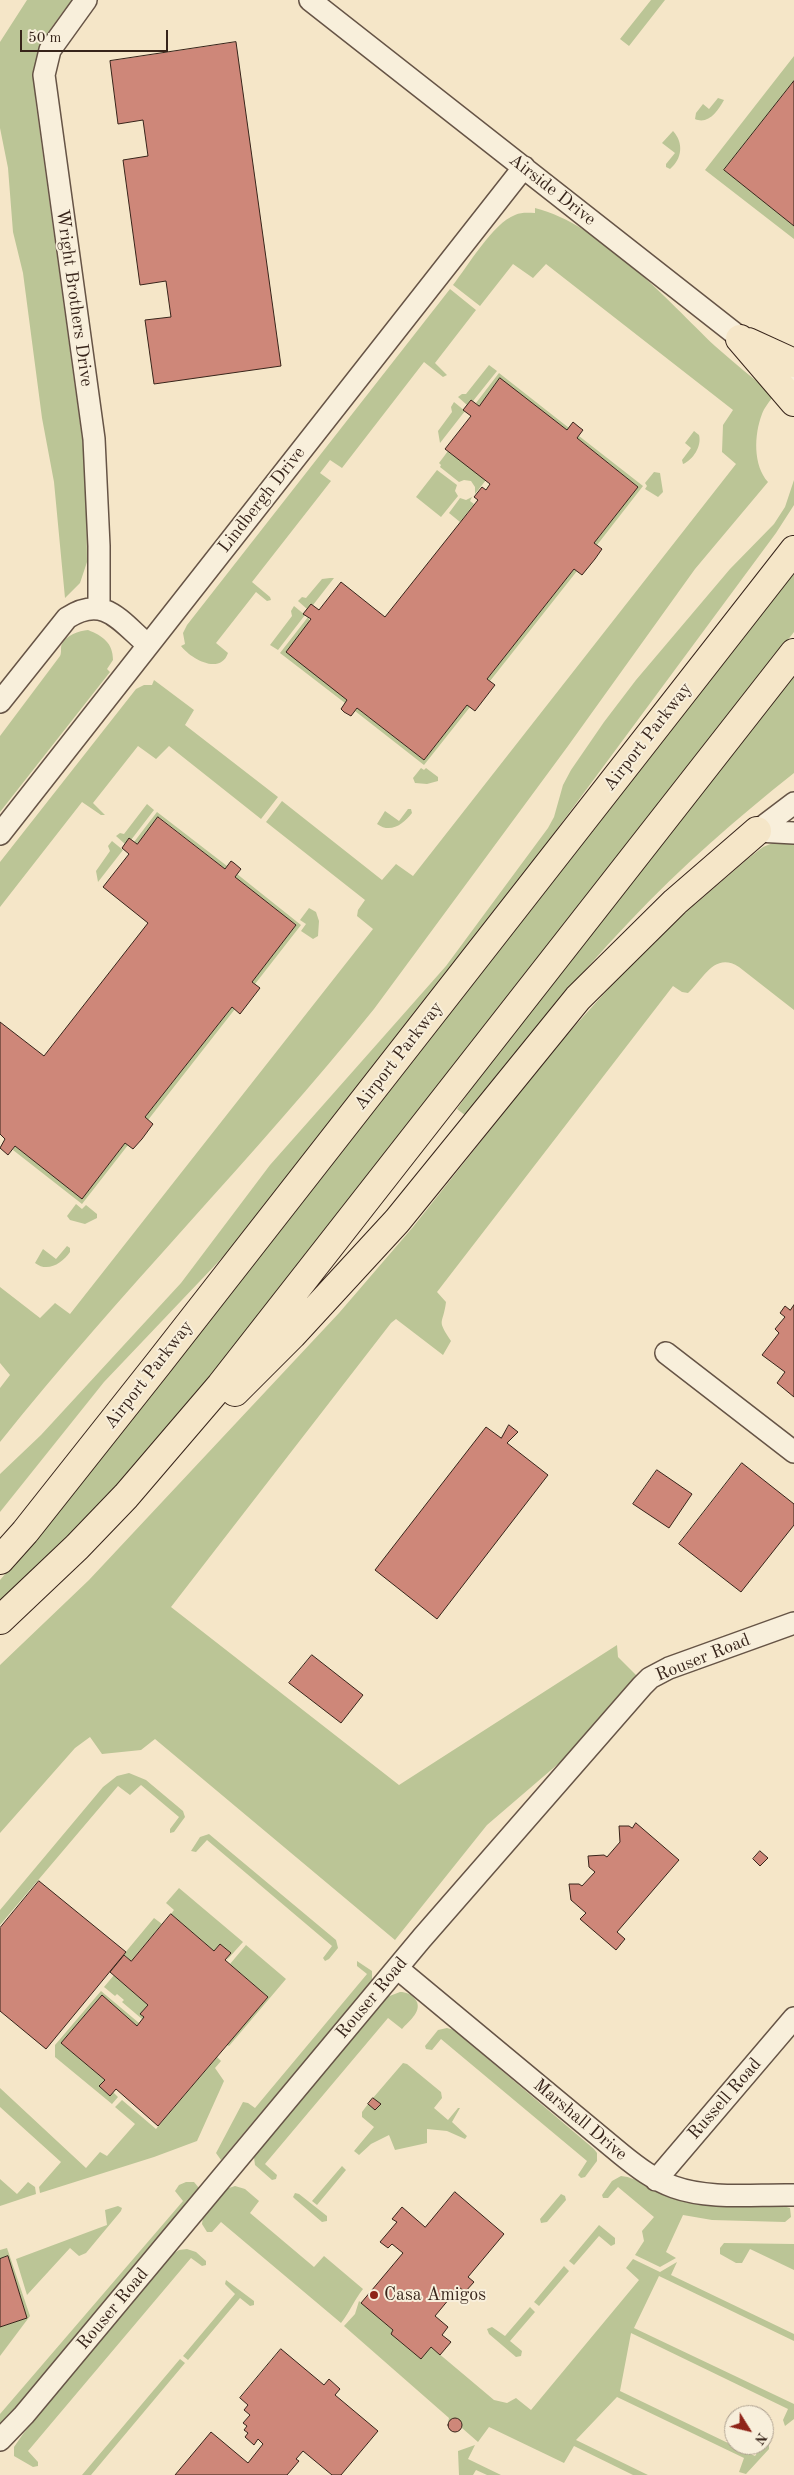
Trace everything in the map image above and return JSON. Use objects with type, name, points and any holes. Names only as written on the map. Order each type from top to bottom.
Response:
[{"type":"highway","points":[[740,338],[794,363]]},
{"type":"highway","points":[[740,338],[794,402]]},
{"type":"highway","points":[[774,576],[794,529]]},
{"type":"highway","name":"Airport Parkway","points":[[0,1560],[25,1532],[164,1356],[794,550]]},
{"type":"highway","points":[[77,1547],[144,1475],[221,1385],[794,653]]},
{"type":"highway","points":[[0,1620],[77,1547],[292,1335],[397,1221],[578,998],[675,902],[758,831]]},
{"type":"street","name":"Wright Brothers Drive","points":[[86,0],[50,50],[44,74],[94,439],[99,546],[99,608]]},
{"type":"street","name":"Airside Drive","points":[[310,0],[794,380]]},
{"type":"street","name":"Lindbergh Drive","points":[[0,834],[524,167]]},
{"type":"street","points":[[0,702],[66,618],[80,609],[99,608],[113,616],[148,645]]},
{"type":"street","points":[[758,831],[794,803]]},
{"type":"street","points":[[758,831],[794,833]]},
{"type":"street","points":[[666,1353],[794,1452]]},
{"type":"street","name":"Rouser Road","points":[[0,2440],[24,2415],[397,1968],[650,1678],[669,1668],[794,1623]]},
{"type":"street","name":"Marshall Drive","points":[[397,1968],[631,2163],[656,2180],[674,2188],[703,2193],[794,2195]]},
{"type":"street","name":"Russell Road","points":[[656,2180],[794,2018]]},
{"type":"green space","points":[[27,0],[72,0],[44,40],[36,63],[35,76],[37,112],[86,467],[87,562],[80,583],[65,598],[54,482],[42,418],[23,273],[13,232],[8,168],[0,128],[0,42]]},
{"type":"green space","points":[[651,0],[665,0],[629,46],[620,39]]},
{"type":"green space","points":[[794,56],[794,81],[724,170],[794,226],[794,239],[705,170]]},
{"type":"green space","points":[[718,98],[724,100],[712,116],[704,120],[695,119],[696,113],[703,104],[709,109]]},
{"type":"green space","points":[[673,131],[679,141],[680,151],[677,161],[670,169],[666,167],[666,164],[675,153],[662,143]]},
{"type":"green space","points":[[535,208],[559,217],[584,230],[608,247],[655,287],[715,346],[774,395],[762,414],[756,440],[757,459],[768,482],[695,569],[568,746],[374,1009],[282,1119],[92,1332],[0,1442],[0,1388],[10,1375],[0,1363],[0,1287],[40,1318],[55,1303],[70,1314],[373,929],[357,916],[358,910],[365,900],[266,822],[282,801],[382,880],[396,864],[413,876],[736,464],[722,452],[723,425],[733,410],[546,264],[533,278],[513,264],[480,306],[453,285],[481,246],[498,227],[515,215],[535,213]]},
{"type":"green space","points":[[450,289],[476,310],[435,363],[447,375],[443,377],[424,362],[342,468],[330,460],[320,473],[331,481],[252,582],[271,600],[267,601],[256,592],[216,643],[228,653],[224,660],[219,663],[205,663],[185,651],[181,646],[185,644],[183,633],[187,625]]},
{"type":"green space","points":[[489,365],[497,371],[473,401],[471,400],[467,405],[458,397],[466,394]]},
{"type":"green space","points":[[499,373],[569,428],[567,430],[500,379],[479,406],[476,403]]},
{"type":"green space","points":[[454,402],[465,411],[440,443],[438,431],[452,412],[451,407]]},
{"type":"green space","points":[[694,431],[699,435],[700,439],[698,448],[690,459],[683,464],[682,460],[691,448],[685,443]]},
{"type":"green space","points":[[579,436],[643,486],[597,545],[594,543],[638,487],[577,438]]},
{"type":"green space","points":[[448,451],[486,480],[475,494],[475,487],[471,481],[464,480],[459,482],[440,467],[439,463]]},
{"type":"green space","points":[[437,470],[457,485],[455,491],[458,496],[441,517],[416,497]]},
{"type":"green space","points":[[654,472],[660,473],[663,492],[658,497],[645,489],[647,486],[645,483]]},
{"type":"green space","points":[[794,480],[794,505],[776,533],[498,909],[239,1240],[104,1382],[0,1512],[0,1474],[41,1435],[181,1283],[270,1165],[446,966],[548,828],[554,817],[563,785],[604,722],[636,680],[730,569],[774,524],[785,507]]},
{"type":"green space","points":[[472,497],[470,501],[474,504],[460,522],[449,513],[460,498],[466,500]]},
{"type":"green space","points":[[574,569],[577,571],[490,681],[487,679]]},
{"type":"green space","points":[[794,571],[794,632],[204,1388],[126,1478],[0,1606],[0,1580],[40,1534]]},
{"type":"green space","points":[[334,578],[313,605],[311,604],[307,609],[298,601],[302,597],[306,598],[322,579]]},
{"type":"green space","points":[[294,606],[305,615],[278,650],[270,645],[292,616],[291,611]]},
{"type":"green space","points":[[308,617],[347,700],[345,703],[280,653]]},
{"type":"green space","points":[[88,630],[103,638],[109,645],[113,654],[113,660],[107,669],[110,672],[0,812],[0,736],[60,656],[61,645],[66,638]]},
{"type":"green space","points":[[794,670],[794,773],[709,844],[608,944],[566,992],[466,1116],[457,1109],[487,1066]]},
{"type":"green space","points":[[154,680],[194,710],[185,725],[278,797],[261,819],[169,746],[156,759],[138,746],[93,803],[105,815],[101,815],[82,802],[0,907],[0,862],[136,689],[144,685],[152,685]]},
{"type":"green space","points":[[467,705],[470,707],[424,765],[355,711],[357,708],[424,760]]},
{"type":"green space","points":[[421,768],[424,770],[426,768],[438,777],[438,781],[427,784],[415,783],[413,778]]},
{"type":"green space","points":[[147,804],[154,810],[131,840],[125,844],[116,836],[120,833],[124,834]]},
{"type":"green space","points":[[408,809],[411,809],[412,813],[401,824],[387,828],[377,824],[385,811],[399,821]]},
{"type":"green space","points":[[157,812],[227,866],[225,869],[159,817],[137,844],[134,842]]},
{"type":"green space","points":[[780,840],[794,840],[794,1010],[739,967],[730,963],[723,962],[710,969],[688,993],[682,992],[673,986],[437,1292],[446,1302],[442,1325],[451,1341],[443,1355],[396,1319],[391,1323],[171,1607],[399,1785],[617,1645],[618,1657],[637,1676],[565,1758],[487,1825],[395,1940],[155,1739],[141,1750],[102,1754],[90,1737],[75,1748],[0,1833],[0,1665],[89,1580],[339,1313],[413,1227],[555,1048],[628,967],[686,912],[750,857],[763,847]]},
{"type":"green space","points":[[112,841],[123,850],[98,882],[96,871],[110,851],[108,846]]},
{"type":"green space","points":[[237,874],[301,925],[255,984],[252,982],[296,925],[235,877]]},
{"type":"green space","points":[[309,908],[316,912],[319,921],[318,936],[313,939],[301,931],[306,924],[300,920]]},
{"type":"green space","points":[[232,1007],[235,1009],[148,1120],[145,1117]]},
{"type":"green space","points":[[125,1143],[128,1145],[82,1204],[13,1150],[15,1146],[82,1198]]},
{"type":"green space","points":[[76,1204],[82,1209],[86,1205],[97,1214],[97,1218],[85,1224],[70,1220],[67,1216]]},
{"type":"green space","points":[[67,1246],[70,1248],[70,1252],[59,1263],[45,1267],[35,1263],[43,1249],[56,1259]]},
{"type":"green space","points":[[129,1773],[146,1780],[183,1811],[185,1817],[174,1832],[170,1833],[170,1829],[179,1817],[141,1785],[130,1795],[118,1786],[0,1925],[0,1910],[103,1787],[117,1776]]},
{"type":"green space","points":[[209,1834],[336,1940],[338,1948],[329,1959],[325,1961],[323,1958],[332,1946],[207,1840],[196,1852],[191,1851],[200,1837]]},
{"type":"green space","points":[[179,1888],[243,1942],[226,1961],[231,1953],[220,1944],[214,1951],[171,1914],[174,1910],[166,1903]]},
{"type":"green space","points":[[154,1918],[162,1924],[131,1961],[124,1954]]},
{"type":"green space","points":[[246,1945],[286,1979],[229,2046],[227,2045],[268,1997],[230,1964]]},
{"type":"green space","points":[[357,1961],[372,1971],[372,1981],[221,2160],[216,2153],[243,2102],[255,2108],[367,1974],[357,1966]]},
{"type":"green space","points":[[114,1975],[148,2005],[140,2014],[144,2017],[142,2019],[122,2002],[124,2000],[117,1994],[115,1996],[104,1987]]},
{"type":"green space","points":[[101,1991],[139,2023],[137,2026],[102,1995],[61,2043],[105,2080],[99,2086],[110,2096],[113,2092],[118,2097],[112,2104],[55,2057],[55,2045]]},
{"type":"green space","points":[[404,1992],[415,1999],[418,2007],[417,2011],[402,2029],[388,2018],[265,2164],[277,2175],[276,2179],[272,2180],[255,2165],[254,2157],[259,2148],[381,2003],[387,1997]]},
{"type":"green space","points":[[447,2028],[454,2030],[594,2149],[597,2153],[597,2161],[585,2177],[581,2178],[578,2175],[587,2161],[441,2039],[432,2050],[426,2049],[425,2046],[438,2030]]},
{"type":"green space","points":[[217,2057],[221,2061],[215,2068],[224,2081],[197,2141],[154,2157],[40,2193],[39,2187],[61,2162],[0,2107],[0,2088],[86,2168],[100,2152],[107,2156],[135,2124],[115,2107],[122,2100],[156,2129]]},
{"type":"green space","points":[[403,2063],[407,2064],[441,2092],[442,2098],[434,2108],[448,2120],[460,2108],[452,2122],[467,2136],[465,2139],[447,2131],[427,2129],[427,2143],[395,2150],[389,2135],[371,2144],[359,2155],[354,2151],[374,2127],[362,2117],[362,2112],[368,2104],[375,2110],[380,2105],[373,2098]]},
{"type":"green space","points":[[342,2166],[346,2170],[317,2205],[312,2201]]},
{"type":"green space","points":[[621,2176],[635,2179],[678,2200],[730,2207],[783,2206],[790,2208],[791,2217],[785,2222],[712,2220],[683,2215],[666,2252],[676,2258],[660,2267],[635,2255],[644,2241],[642,2231],[654,2217],[618,2187],[608,2198],[603,2198],[602,2195],[612,2181]]},
{"type":"green space","points":[[0,2179],[17,2194],[28,2182],[35,2187],[36,2194],[0,2206]]},
{"type":"green space","points":[[186,2182],[194,2182],[199,2188],[0,2426],[0,2414],[183,2201],[175,2191],[179,2185]]},
{"type":"green space","points":[[235,2186],[245,2189],[259,2201],[250,2213],[314,2267],[324,2256],[363,2289],[341,2323],[221,2222],[212,2232],[207,2232],[202,2224],[203,2217],[226,2189]]},
{"type":"green space","points":[[295,2193],[299,2194],[327,2216],[327,2221],[322,2222],[295,2199],[293,2197]]},
{"type":"green space","points":[[561,2194],[565,2196],[566,2200],[547,2222],[541,2223],[540,2219]]},
{"type":"green space","points":[[118,2206],[122,2208],[121,2211],[86,2253],[79,2256],[70,2248],[27,2295],[16,2259],[107,2225],[105,2210]]},
{"type":"green space","points":[[599,2225],[615,2238],[615,2244],[611,2246],[599,2236],[574,2265],[569,2261]]},
{"type":"green space","points":[[724,2243],[794,2244],[794,2270],[750,2249],[742,2263],[736,2263],[720,2254],[720,2248]]},
{"type":"green space","points":[[7,2248],[30,2316],[0,2356],[0,2327],[27,2318],[8,2256],[0,2259],[0,2250]]},
{"type":"green space","points":[[187,2249],[196,2252],[206,2261],[206,2265],[202,2266],[191,2258],[28,2451],[38,2462],[38,2466],[33,2467],[14,2456],[14,2447],[23,2434],[171,2255],[179,2250]]},
{"type":"green space","points":[[633,2259],[660,2272],[677,2262],[671,2275],[794,2334],[794,2341],[659,2276],[634,2328],[794,2404],[794,2419],[785,2426],[783,2420],[788,2409],[631,2333],[620,2391],[724,2441],[724,2448],[617,2397],[576,2440],[648,2475],[633,2475],[574,2446],[564,2463],[489,2427],[478,2442],[462,2428],[462,2423],[457,2418],[451,2419],[448,2423],[449,2418],[344,2326],[355,2314],[359,2301],[393,2330],[391,2334],[421,2359],[431,2347],[494,2400],[507,2403],[516,2398],[531,2410],[639,2280],[626,2268]]},
{"type":"green space","points":[[564,2266],[569,2271],[539,2306],[534,2302]]},
{"type":"green space","points":[[226,2280],[254,2301],[254,2305],[250,2306],[240,2298],[188,2360],[183,2356],[235,2294],[225,2284]]},
{"type":"green space","points":[[530,2307],[535,2312],[510,2341],[522,2351],[521,2356],[516,2357],[489,2334],[487,2329],[492,2327],[505,2336]]},
{"type":"green space","points":[[180,2359],[185,2363],[91,2475],[82,2475]]},
{"type":"green space","points":[[475,2445],[468,2459],[501,2475],[487,2475],[476,2470],[473,2475],[459,2475],[458,2451]]},
{"type":"green space","points":[[738,2455],[763,2455],[746,2474],[739,2472],[744,2458]]},
{"type":"building","points":[[236,42],[281,366],[154,384],[145,320],[171,317],[166,281],[140,285],[123,160],[148,156],[143,120],[118,124],[110,61]]},
{"type":"building","points":[[794,81],[794,226],[724,170]]},
{"type":"building","points":[[500,378],[567,430],[573,422],[583,430],[577,438],[638,487],[594,543],[602,549],[595,559],[582,575],[574,569],[487,679],[495,685],[475,711],[467,705],[424,760],[357,708],[351,716],[344,712],[341,709],[347,700],[286,652],[311,619],[303,614],[311,604],[319,610],[341,582],[385,617],[478,500],[474,497],[482,487],[486,490],[490,484],[445,449],[471,416],[463,410],[471,400],[479,406]]},
{"type":"building","points":[[158,817],[225,869],[231,861],[234,863],[241,869],[235,877],[296,925],[252,982],[260,988],[240,1014],[232,1007],[145,1117],[153,1124],[142,1139],[133,1149],[125,1143],[82,1199],[15,1146],[8,1155],[0,1148],[5,1139],[0,1134],[0,1022],[44,1056],[148,923],[103,887],[129,854],[122,848],[129,838],[137,844]]},
{"type":"building","points":[[794,1305],[794,1397],[777,1383],[785,1372],[762,1355],[779,1333],[775,1329],[785,1317],[780,1313],[785,1306],[790,1310]]},
{"type":"building","points":[[509,1425],[518,1432],[507,1443],[548,1475],[437,1619],[375,1570],[486,1427],[501,1438]]},
{"type":"building","points":[[742,1463],[794,1504],[794,1525],[741,1592],[679,1544]]},
{"type":"building","points":[[657,1470],[692,1494],[669,1528],[633,1504]]},
{"type":"building","points":[[312,1655],[363,1695],[341,1723],[289,1683]]},
{"type":"building","points":[[636,1823],[679,1860],[617,1932],[625,1939],[616,1950],[580,1919],[586,1913],[571,1900],[569,1884],[579,1884],[582,1886],[595,1872],[589,1867],[588,1856],[604,1855],[607,1857],[620,1842],[619,1826],[629,1826],[632,1828]]},
{"type":"building","points":[[760,1851],[768,1858],[760,1866],[753,1859]]},
{"type":"building","points":[[39,1881],[126,1952],[46,2049],[0,2011],[0,1928]]},
{"type":"building","points":[[171,1914],[214,1951],[220,1944],[231,1953],[225,1960],[268,1997],[158,2126],[116,2089],[110,2096],[99,2086],[105,2080],[61,2043],[102,1995],[137,2026],[144,2017],[140,2014],[148,2005],[110,1972],[124,1955],[131,1961]]},
{"type":"building","points":[[373,2098],[381,2104],[375,2110],[368,2104]]},
{"type":"building","points":[[455,2192],[504,2234],[468,2277],[474,2282],[465,2292],[459,2287],[435,2316],[448,2327],[442,2335],[451,2342],[440,2355],[431,2347],[421,2359],[391,2334],[393,2330],[361,2303],[403,2253],[392,2244],[388,2248],[380,2242],[397,2222],[392,2219],[402,2207],[425,2227]]},
{"type":"building","points":[[8,2256],[27,2318],[0,2327],[0,2259]]},
{"type":"building","points":[[281,2349],[324,2385],[329,2379],[340,2389],[335,2395],[378,2431],[341,2475],[332,2475],[303,2451],[296,2459],[299,2461],[287,2475],[175,2475],[211,2432],[248,2463],[263,2444],[258,2439],[254,2445],[245,2437],[248,2433],[244,2430],[247,2426],[243,2423],[250,2415],[244,2410],[248,2405],[240,2398]]},
{"type":"building","points":[[452,2418],[458,2418],[462,2425],[458,2432],[452,2432],[448,2428],[448,2422]]},
{"type":"place","name":"Casa Amigos","points":[[374,2295]]}]
